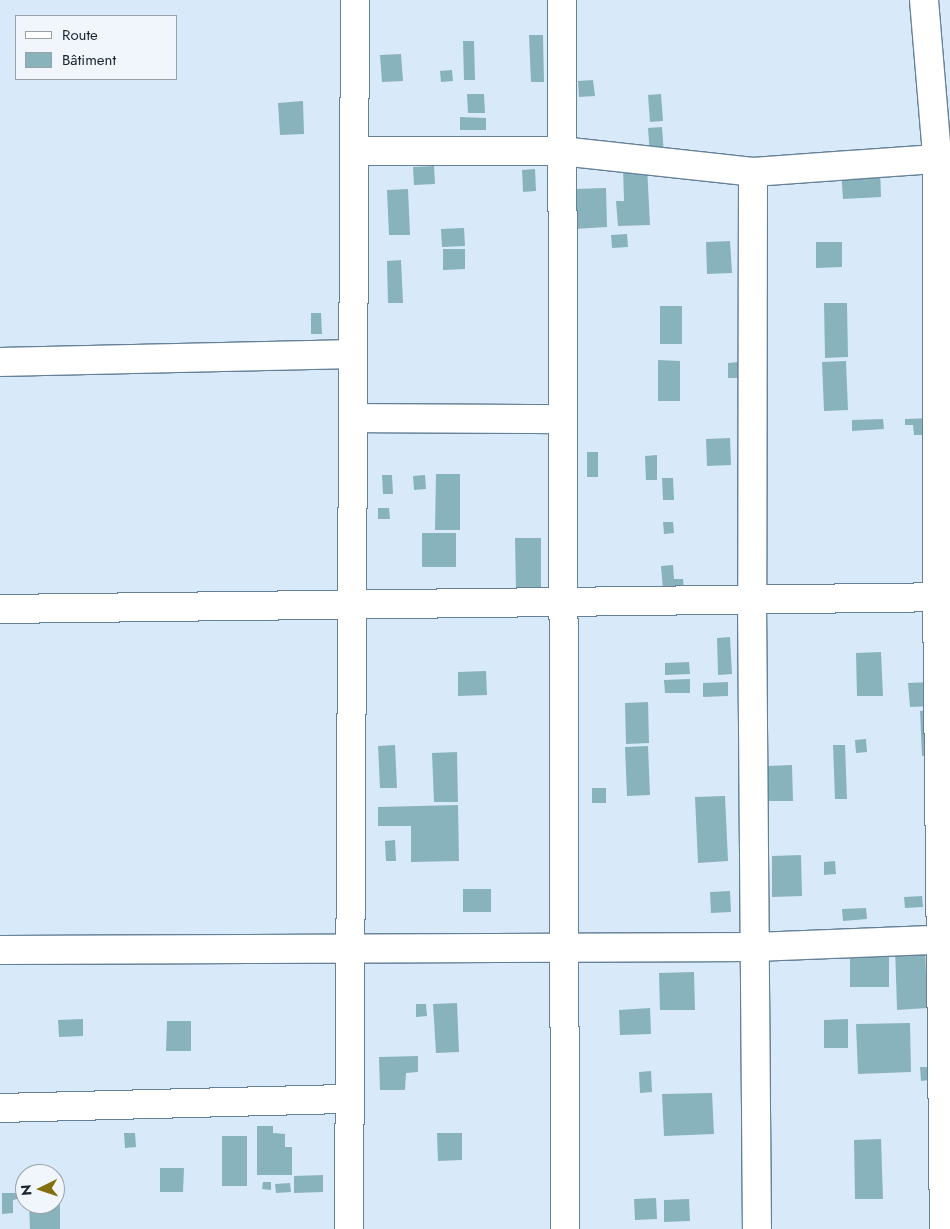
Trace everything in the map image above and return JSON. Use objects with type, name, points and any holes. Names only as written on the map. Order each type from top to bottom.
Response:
[{"type":"street","points":[[349,1229],[355,0]]},
{"type":"street","points":[[562,0],[565,1229]]},
{"type":"street","points":[[924,0],[943,157],[943,597],[946,938],[944,1229]]},
{"type":"street","points":[[354,151],[561,151],[753,172],[943,157]]},
{"type":"street","points":[[753,172],[752,599],[757,1229]]},
{"type":"street","points":[[0,362],[353,354]]},
{"type":"street","points":[[353,418],[563,419]]},
{"type":"street","points":[[0,609],[564,600],[943,597]]},
{"type":"street","points":[[0,950],[350,946],[755,947],[946,938]]},
{"type":"street","points":[[0,1108],[349,1099]]},
{"type":"building","points":[[529,35],[543,35],[544,82],[531,82]]},
{"type":"building","points":[[463,41],[474,41],[475,80],[464,80]]},
{"type":"building","points":[[401,54],[403,81],[382,82],[380,55]]},
{"type":"building","points":[[452,70],[453,81],[441,82],[440,71]]},
{"type":"building","points":[[593,80],[595,96],[579,97],[578,81]]},
{"type":"building","points":[[467,94],[484,94],[485,113],[468,113]]},
{"type":"building","points":[[661,94],[663,121],[650,122],[648,95]]},
{"type":"building","points":[[303,101],[304,134],[280,135],[278,103]]},
{"type":"building","points":[[460,117],[486,118],[486,130],[460,130]]},
{"type":"building","points":[[662,127],[664,154],[650,155],[648,128]]},
{"type":"building","points":[[434,166],[435,184],[414,185],[413,167]]},
{"type":"building","points":[[647,166],[650,225],[618,226],[616,201],[624,201],[623,167]]},
{"type":"building","points":[[880,168],[881,197],[843,199],[841,169]]},
{"type":"building","points":[[535,169],[536,191],[523,192],[522,170]]},
{"type":"building","points":[[606,188],[607,227],[574,229],[573,189]]},
{"type":"building","points":[[408,189],[410,235],[389,235],[387,190]]},
{"type":"building","points":[[464,228],[465,246],[442,247],[441,229]]},
{"type":"building","points":[[627,234],[628,247],[612,248],[611,235]]},
{"type":"building","points":[[730,241],[732,273],[707,274],[706,242]]},
{"type":"building","points":[[816,242],[842,242],[842,267],[816,268]]},
{"type":"building","points":[[443,249],[465,249],[465,269],[443,270]]},
{"type":"building","points":[[401,260],[403,303],[388,303],[387,261]]},
{"type":"building","points":[[824,303],[847,303],[848,357],[825,358]]},
{"type":"building","points":[[660,306],[682,306],[682,344],[660,344]]},
{"type":"building","points":[[311,313],[321,313],[322,334],[311,334]]},
{"type":"building","points":[[658,360],[680,361],[680,401],[658,401]]},
{"type":"building","points":[[846,361],[848,410],[824,411],[822,362]]},
{"type":"building","points":[[739,362],[740,378],[728,378],[728,363]]},
{"type":"building","points":[[930,418],[930,435],[914,435],[913,425],[905,425],[905,419]]},
{"type":"building","points":[[883,419],[884,429],[852,431],[852,420]]},
{"type":"building","points":[[730,438],[731,465],[707,466],[706,439]]},
{"type":"building","points":[[587,452],[598,452],[598,477],[587,477]]},
{"type":"building","points":[[657,455],[657,480],[646,480],[645,456]]},
{"type":"building","points":[[436,474],[460,474],[460,530],[435,530]]},
{"type":"building","points":[[382,475],[392,475],[393,494],[383,494]]},
{"type":"building","points":[[425,475],[426,489],[414,490],[413,476]]},
{"type":"building","points":[[662,478],[673,478],[674,500],[663,500]]},
{"type":"building","points":[[378,508],[389,508],[390,519],[378,519]]},
{"type":"building","points":[[663,522],[673,522],[674,533],[664,534]]},
{"type":"building","points":[[422,533],[456,533],[456,567],[422,567]]},
{"type":"building","points":[[515,538],[541,538],[541,590],[516,590]]},
{"type":"building","points":[[673,565],[674,579],[683,579],[684,589],[663,590],[661,566]]},
{"type":"building","points":[[730,637],[732,674],[718,675],[717,638]]},
{"type":"building","points":[[881,652],[883,696],[857,696],[856,653]]},
{"type":"building","points":[[689,662],[690,674],[665,675],[665,663]]},
{"type":"building","points":[[486,671],[487,695],[458,696],[458,672]]},
{"type":"building","points":[[690,679],[690,693],[665,693],[664,680]]},
{"type":"building","points":[[728,682],[728,696],[703,697],[703,683]]},
{"type":"building","points":[[930,682],[932,706],[910,707],[908,683]]},
{"type":"building","points":[[648,702],[649,743],[626,744],[625,703]]},
{"type":"building","points":[[931,710],[933,755],[922,756],[920,711]]},
{"type":"building","points":[[866,739],[867,752],[856,753],[855,740]]},
{"type":"building","points":[[395,745],[397,788],[380,788],[378,746]]},
{"type":"building","points":[[833,745],[845,745],[847,799],[835,799]]},
{"type":"building","points":[[648,746],[650,795],[627,796],[625,747]]},
{"type":"building","points":[[457,752],[458,802],[434,802],[432,753]]},
{"type":"building","points":[[792,765],[793,801],[768,801],[767,766]]},
{"type":"building","points":[[592,788],[606,788],[606,803],[592,803]]},
{"type":"building","points":[[725,796],[728,861],[698,863],[695,797]]},
{"type":"building","points":[[458,805],[459,861],[411,862],[411,826],[378,826],[378,807]]},
{"type":"building","points":[[395,840],[396,861],[386,861],[385,841]]},
{"type":"building","points":[[801,855],[802,896],[772,897],[772,856]]},
{"type":"building","points":[[835,861],[836,874],[824,875],[824,862]]},
{"type":"building","points":[[463,889],[491,889],[491,912],[463,912]]},
{"type":"building","points":[[730,891],[731,912],[711,913],[710,892]]},
{"type":"building","points":[[922,896],[923,907],[905,908],[904,897]]},
{"type":"building","points":[[866,908],[867,919],[843,921],[842,909]]},
{"type":"building","points":[[925,944],[927,1008],[897,1010],[895,945]]},
{"type":"building","points":[[850,950],[889,950],[889,987],[850,987]]},
{"type":"building","points":[[694,972],[695,1010],[660,1010],[659,973]]},
{"type":"building","points":[[457,1003],[459,1052],[436,1053],[433,1004]]},
{"type":"building","points":[[416,1004],[426,1004],[427,1016],[416,1017]]},
{"type":"building","points":[[650,1008],[651,1034],[620,1035],[619,1010]]},
{"type":"building","points":[[83,1019],[83,1036],[59,1037],[58,1020]]},
{"type":"building","points":[[848,1019],[848,1048],[824,1048],[824,1020]]},
{"type":"building","points":[[167,1021],[191,1021],[191,1051],[166,1051]]},
{"type":"building","points":[[910,1023],[911,1072],[858,1074],[856,1024]]},
{"type":"building","points":[[418,1056],[418,1072],[406,1073],[405,1090],[380,1090],[379,1057]]},
{"type":"building","points":[[920,1067],[928,1067],[929,1080],[921,1081]]},
{"type":"building","points":[[651,1071],[652,1092],[640,1093],[639,1072]]},
{"type":"building","points":[[712,1093],[714,1134],[664,1136],[662,1094]]},
{"type":"building","points":[[257,1126],[273,1126],[273,1133],[285,1134],[285,1147],[292,1147],[292,1175],[257,1175]]},
{"type":"building","points":[[124,1133],[135,1133],[136,1147],[125,1148]]},
{"type":"building","points":[[437,1133],[462,1133],[462,1160],[438,1161]]},
{"type":"building","points":[[222,1136],[247,1136],[247,1186],[222,1186]]},
{"type":"building","points":[[881,1139],[883,1199],[855,1199],[854,1140]]},
{"type":"building","points":[[160,1168],[184,1168],[183,1192],[160,1192]]},
{"type":"building","points":[[323,1175],[323,1192],[294,1193],[294,1176]]},
{"type":"building","points":[[263,1182],[271,1182],[271,1190],[262,1189]]},
{"type":"building","points":[[290,1183],[291,1192],[276,1193],[275,1184]]},
{"type":"building","points":[[2,1193],[15,1193],[13,1213],[2,1214]]},
{"type":"building","points":[[656,1198],[657,1219],[635,1220],[634,1199]]},
{"type":"building","points":[[689,1199],[690,1221],[664,1222],[664,1200]]},
{"type":"building","points":[[29,1214],[60,1214],[60,1229],[30,1229]]}]
